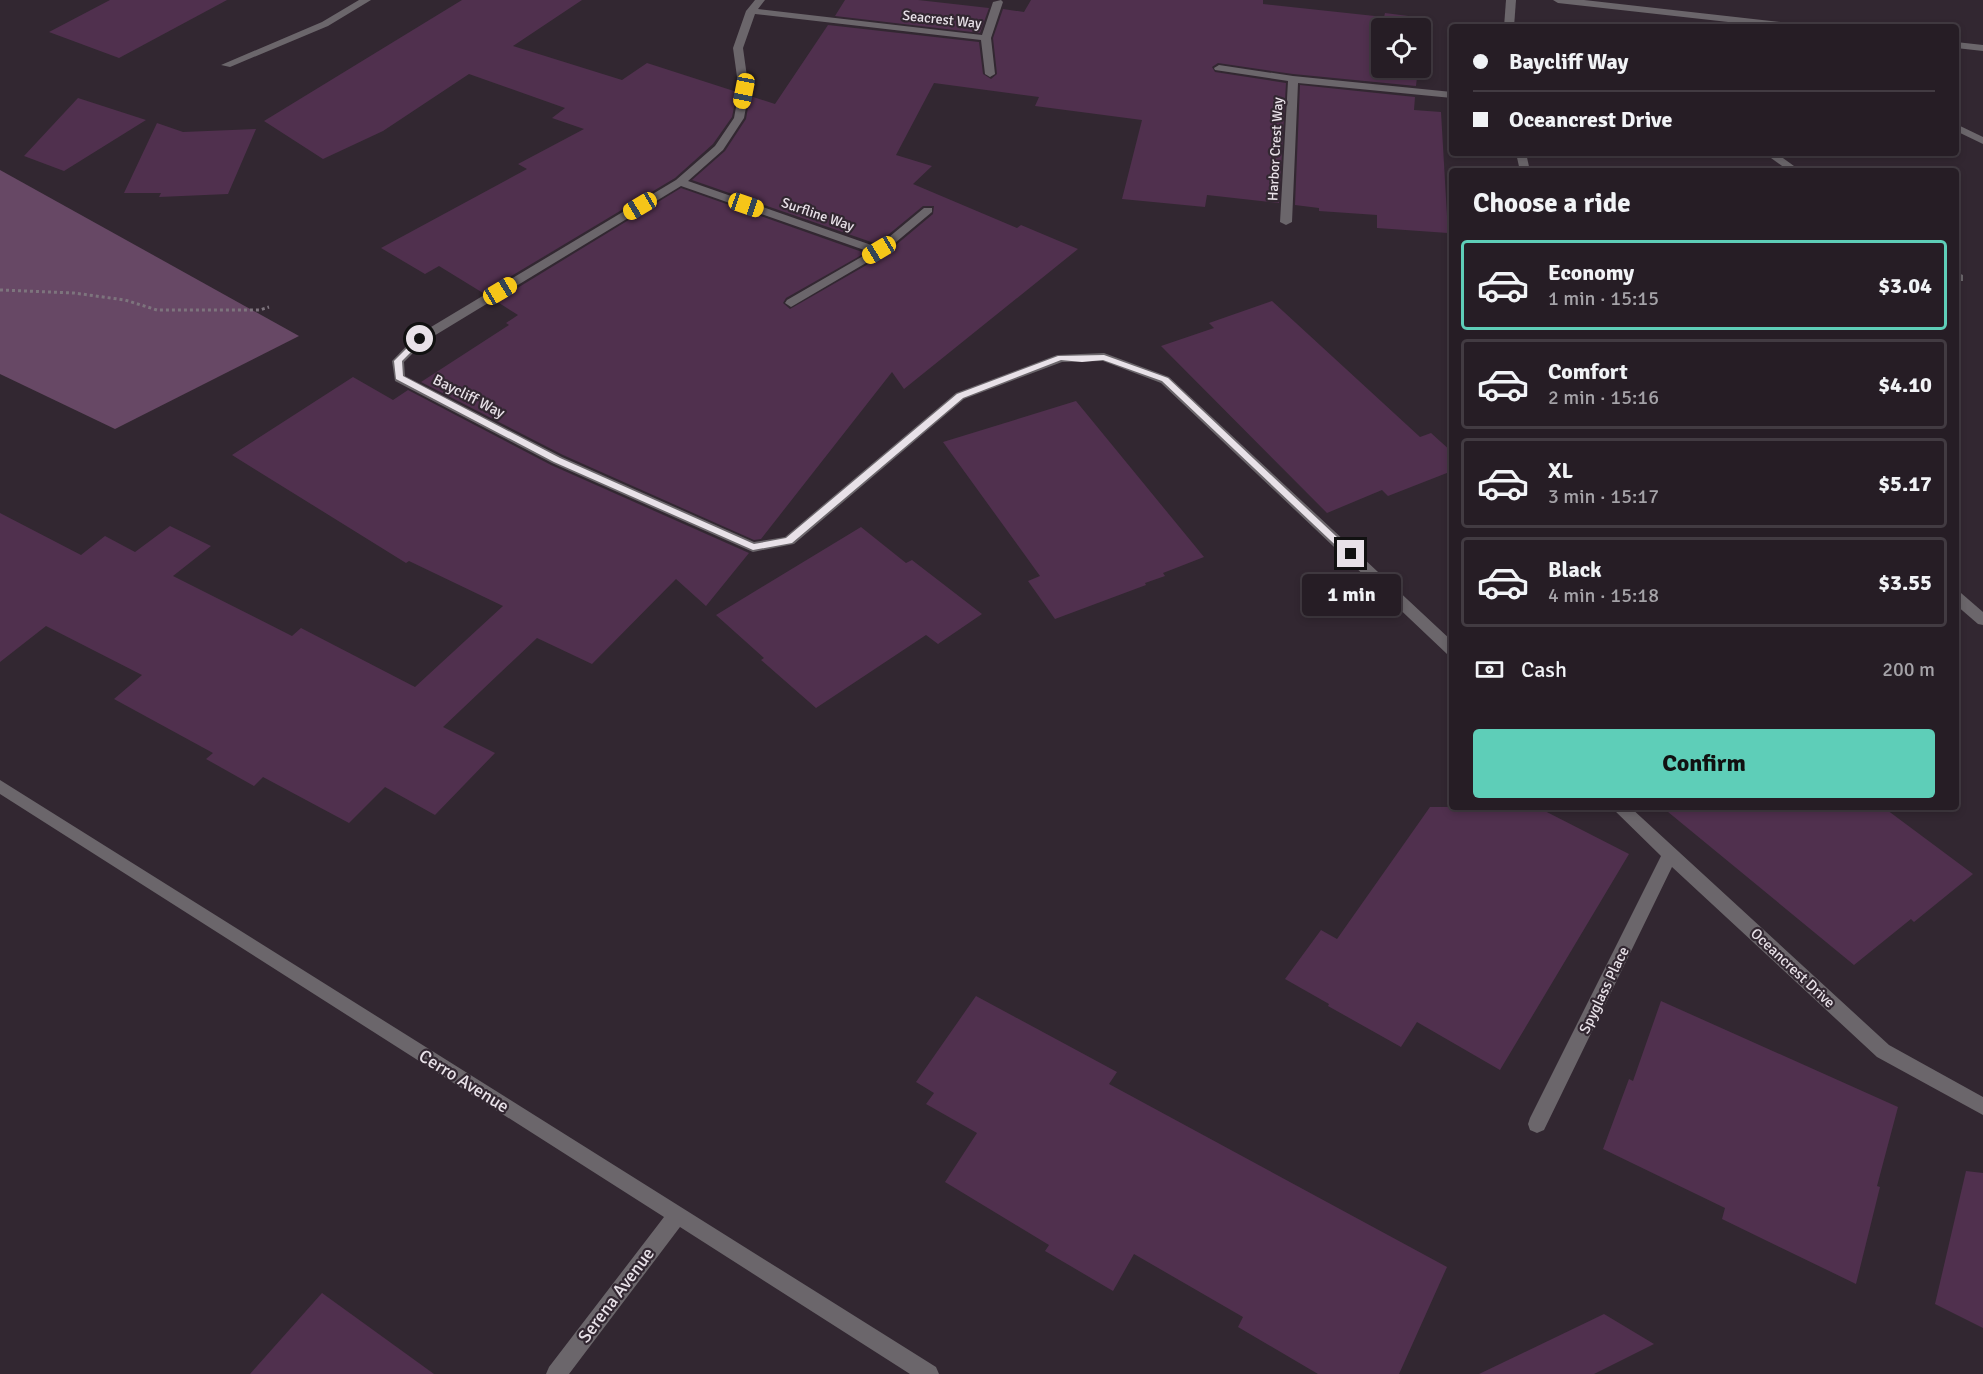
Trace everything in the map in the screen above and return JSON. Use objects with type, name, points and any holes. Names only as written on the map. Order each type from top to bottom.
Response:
[{"type":"street","points":[[226,65],[325,24],[366,0]]},
{"type":"street","name":"Baycliff Way","points":[[760,0],[751,11],[738,48],[744,91],[739,118],[719,148],[680,182],[420,339],[398,361],[399,378],[557,460],[753,547],[789,541],[960,396],[1060,358],[1104,357],[1165,380],[1449,647]]},
{"type":"street","points":[[1509,24],[1511,0]]},
{"type":"street","points":[[1558,0],[1772,24]]},
{"type":"street","name":"Seacrest Way","points":[[990,74],[986,38],[998,2]]},
{"type":"street","name":"Seacrest Way","points":[[751,11],[986,38]]},
{"type":"street","points":[[1959,45],[1983,48]]},
{"type":"street","name":"Harbor Crest Way","points":[[1219,68],[1293,79],[1449,95]]},
{"type":"street","name":"Harbor Crest Way","points":[[1286,222],[1293,79]]},
{"type":"street","points":[[1959,129],[1983,141]]},
{"type":"street","points":[[1774,156],[1792,168]]},
{"type":"street","name":"Surfline Way","points":[[680,182],[879,250]]},
{"type":"street","points":[[791,303],[879,250],[928,210]]},
{"type":"street","points":[[1959,600],[1983,620]]},
{"type":"street","name":"Cerro Avenue","points":[[0,786],[676,1216],[929,1374]]},
{"type":"street","name":"Oceancrest Drive","points":[[1622,810],[1883,1051],[1983,1107]]},
{"type":"street","name":"Spyglass Place","points":[[1538,1124],[1670,855]]},
{"type":"street","name":"Serena Avenue","points":[[556,1374],[676,1216]]},
{"type":"path","points":[[0,290],[74,293],[124,300],[157,310],[260,310],[269,307]]},
{"type":"shaded area","points":[[0,170],[299,336],[115,429],[0,374]]},
{"type":"building","points":[[110,0],[227,0],[119,58],[49,32]]},
{"type":"building","points":[[462,0],[582,0],[513,46],[622,80],[647,63],[737,92],[732,117],[713,144],[675,178],[483,293],[439,266],[425,274],[381,248],[527,169],[518,164],[584,129],[552,118],[565,108],[469,74],[383,131],[323,159],[264,121]]},
{"type":"building","points":[[845,0],[918,0],[989,8],[980,33],[835,16]]},
{"type":"building","points":[[1031,0],[1263,0],[1263,4],[1384,17],[1385,13],[1424,18],[1371,18],[1371,78],[1417,78],[1416,86],[1293,74],[1218,63],[1212,67],[1215,72],[1286,83],[1279,203],[1207,195],[1205,207],[1122,199],[1142,120],[1035,106],[1039,97],[934,83],[896,155],[932,166],[913,184],[1017,228],[1021,225],[1078,249],[904,389],[892,372],[761,539],[754,540],[563,455],[421,382],[509,325],[506,323],[518,315],[496,301],[681,188],[865,253],[786,298],[783,303],[790,309],[884,255],[933,214],[934,206],[923,206],[877,244],[692,180],[725,151],[746,119],[750,96],[775,104],[828,25],[979,42],[983,74],[991,79],[997,74],[993,38],[1003,9],[1024,12]]},
{"type":"building","points":[[1300,85],[1415,97],[1414,110],[1441,112],[1448,233],[1377,228],[1377,215],[1319,211],[1319,208],[1295,205]]},
{"type":"building","points":[[78,98],[146,120],[64,171],[24,156]]},
{"type":"building","points":[[157,123],[183,132],[256,129],[228,194],[159,197],[161,193],[124,193]]},
{"type":"building","points":[[1272,301],[1420,437],[1431,433],[1449,449],[1449,472],[1388,496],[1382,490],[1327,513],[1161,346],[1214,328],[1209,323]]},
{"type":"building","points":[[353,377],[393,400],[408,390],[551,465],[749,553],[706,606],[676,579],[592,664],[537,638],[443,727],[495,753],[435,815],[385,787],[349,823],[263,777],[254,786],[206,759],[213,753],[114,699],[142,675],[46,626],[0,662],[0,513],[81,555],[105,536],[135,552],[170,526],[211,546],[173,576],[292,636],[301,628],[415,687],[503,606],[409,561],[406,563],[232,455]]},
{"type":"building","points":[[1076,401],[1204,557],[1163,573],[1165,576],[1145,583],[1146,585],[1055,619],[1028,581],[1040,576],[943,442]]},
{"type":"building","points":[[861,527],[906,563],[912,560],[982,614],[938,644],[926,635],[816,708],[761,660],[764,658],[716,615]]},
{"type":"building","points":[[1430,807],[1449,807],[1449,810],[1543,810],[1629,854],[1500,1070],[1417,1022],[1401,1047],[1285,979],[1321,930],[1337,939]]},
{"type":"building","points":[[1666,810],[1887,810],[1973,874],[1914,922],[1911,919],[1854,965]]},
{"type":"building","points":[[976,996],[1117,1072],[1109,1084],[1447,1267],[1399,1374],[1318,1374],[1238,1327],[1243,1317],[1134,1254],[1113,1291],[1045,1251],[1049,1245],[945,1182],[977,1133],[926,1104],[934,1093],[916,1082]]},
{"type":"building","points":[[1661,1001],[1898,1107],[1877,1186],[1880,1187],[1856,1284],[1722,1219],[1725,1208],[1603,1149],[1629,1079],[1633,1081]]},
{"type":"building","points":[[1966,1171],[1983,1173],[1983,1328],[1935,1304]]},
{"type":"building","points":[[322,1293],[434,1374],[250,1374]]},
{"type":"building","points":[[1604,1314],[1654,1344],[1594,1374],[1479,1374]]},
{"type":"route","points":[[420,339],[398,361],[399,378],[557,460],[753,547],[789,541],[960,396],[1060,358],[1104,357],[1165,380],[1351,554]]}]
